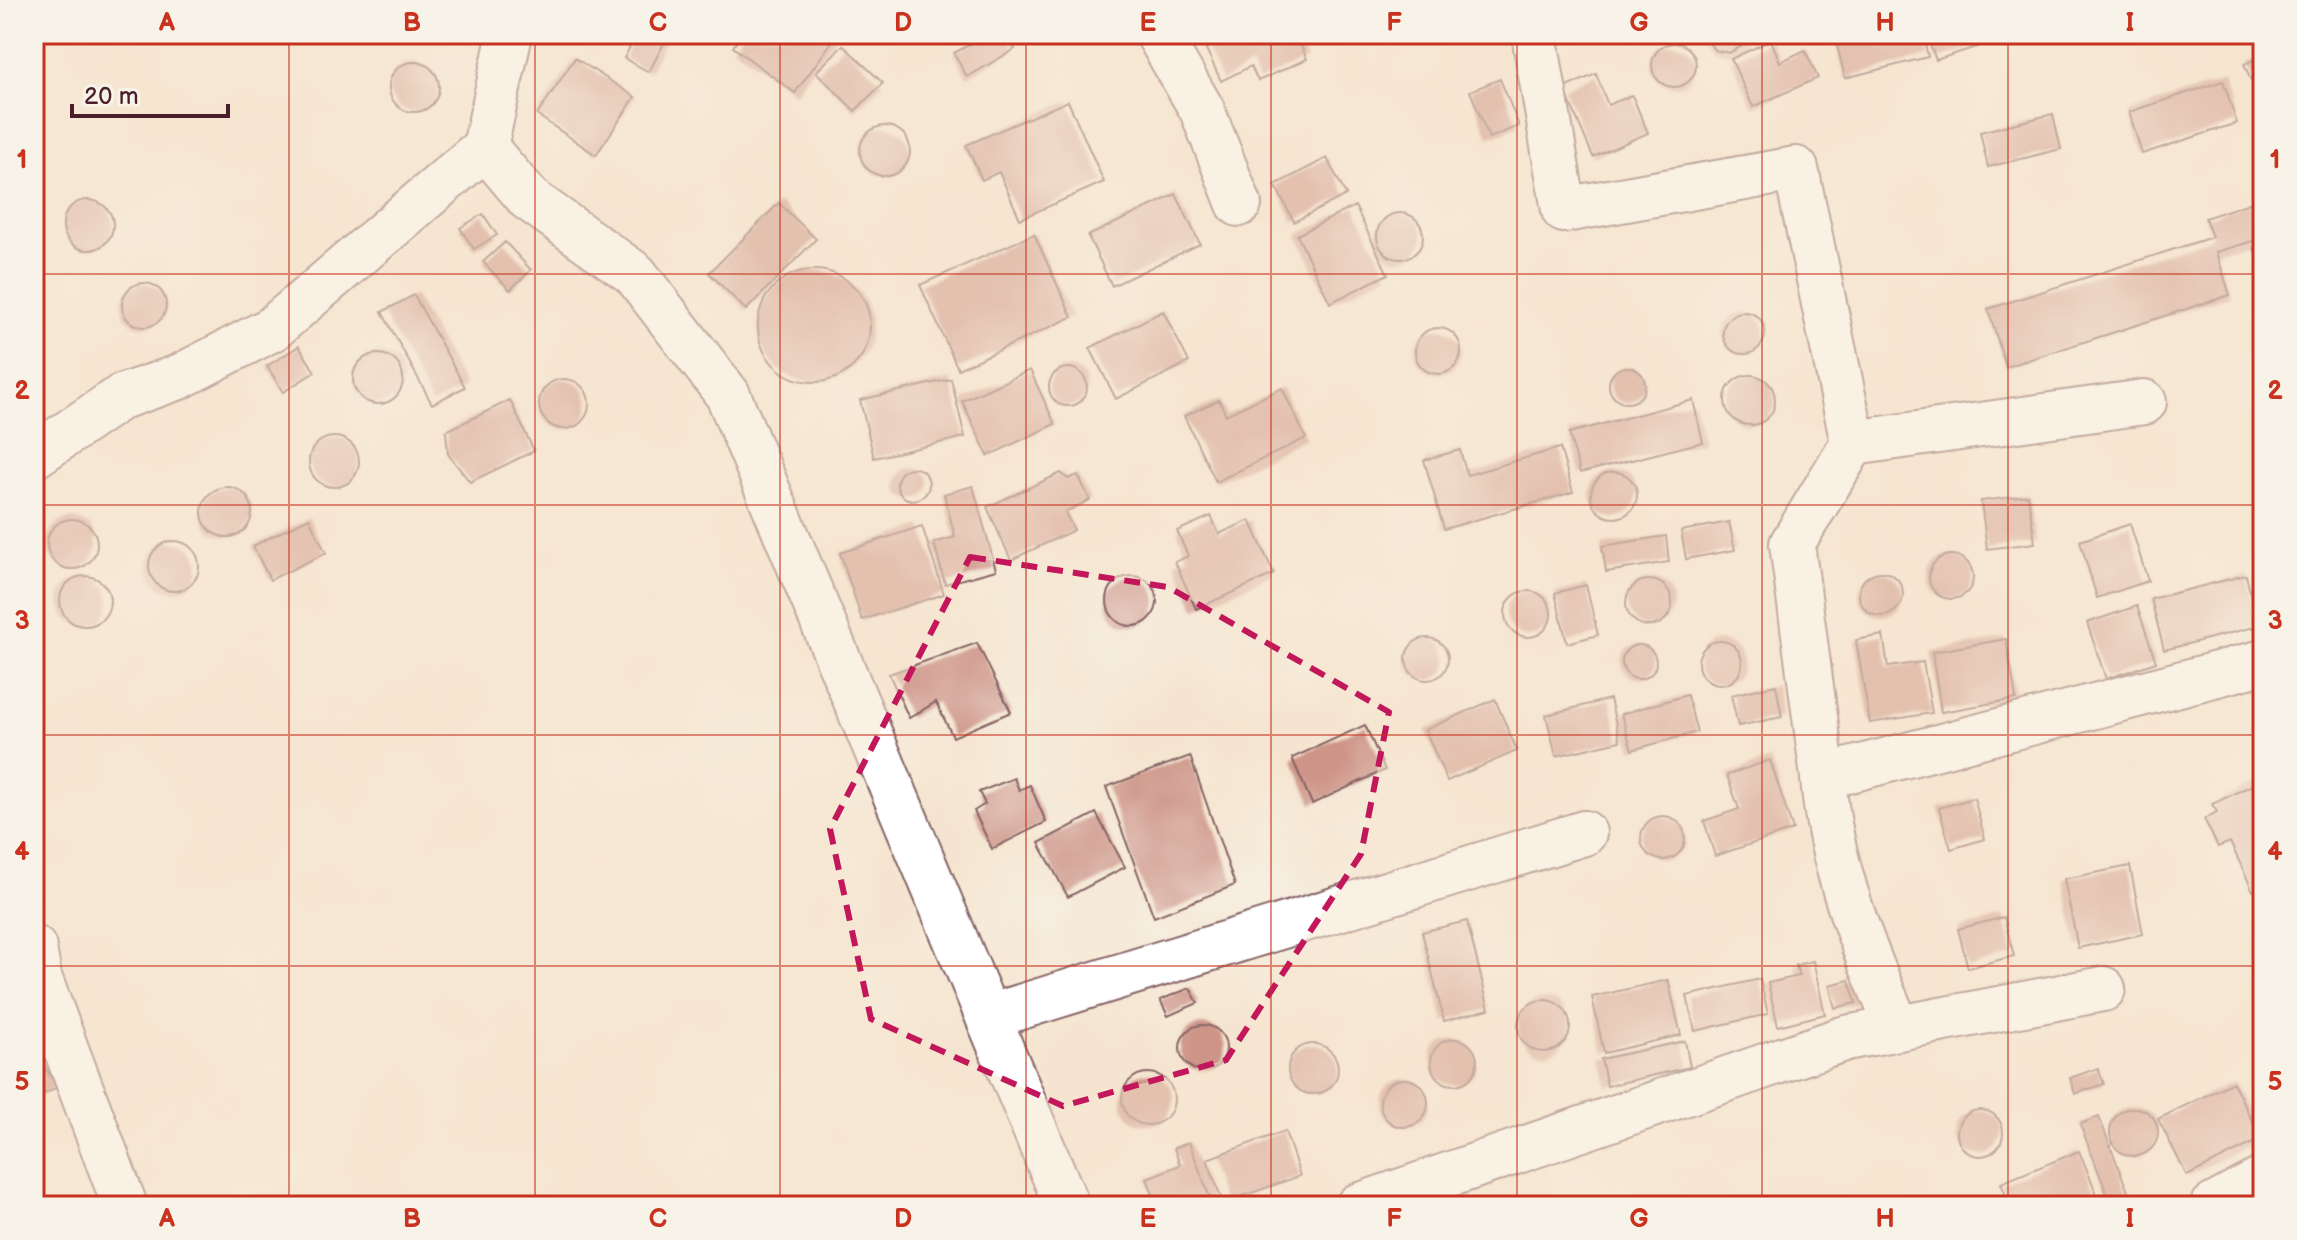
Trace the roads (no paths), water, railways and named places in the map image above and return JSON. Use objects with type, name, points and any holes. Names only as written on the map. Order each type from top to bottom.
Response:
[{"type":"street","points":[[34,456],[121,397],[179,377],[272,329],[485,147],[510,34]]},
{"type":"street","points":[[1158,34],[1202,110],[1239,204]]},
{"type":"street","points":[[1534,34],[1564,210],[1796,169],[1853,443],[1792,544],[1823,777],[1826,823],[1875,976],[1898,1028]]},
{"type":"street","points":[[485,147],[529,199],[635,274],[728,395],[1067,1206]]},
{"type":"street","points":[[1853,443],[2144,402]]},
{"type":"street","points":[[1823,777],[2263,662]]},
{"type":"street","points":[[988,1017],[1584,833]]},
{"type":"street","points":[[34,948],[39,977],[125,1206]]},
{"type":"street","points":[[1358,1206],[1846,1038],[2103,989]]},
{"type":"street","points":[[2213,1206],[2263,1179]]}]
